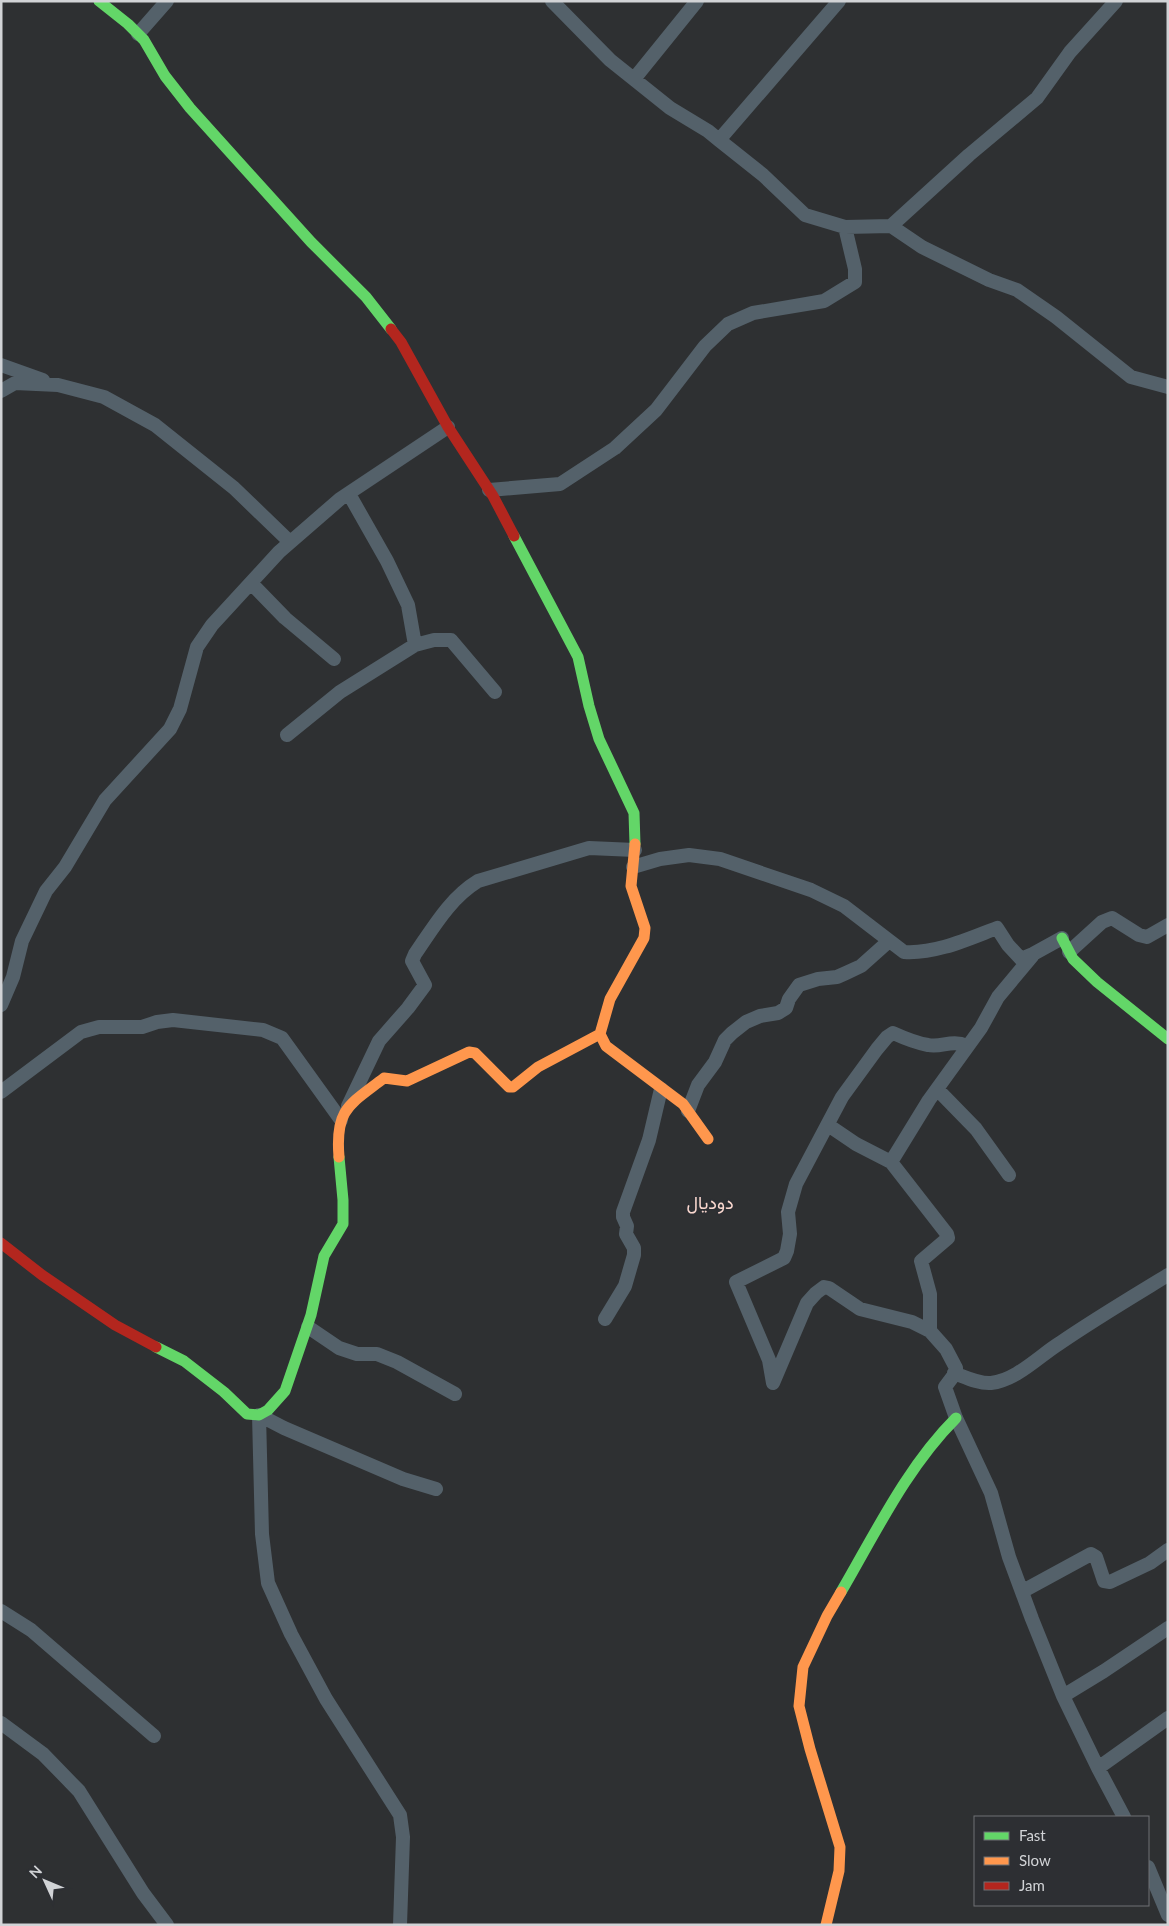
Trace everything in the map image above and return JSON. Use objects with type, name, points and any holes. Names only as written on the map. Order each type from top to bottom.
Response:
[{"type":"street","points":[[99,1],[128,24],[144,40],[166,76],[190,108],[311,242],[366,297],[401,342],[448,428],[489,490],[578,657],[589,706],[599,739],[634,813],[635,850],[631,886],[645,928],[644,938],[610,999],[600,1034],[606,1046],[683,1104],[708,1139]]},
{"type":"street","points":[[138,34],[167,1]]},
{"type":"street","points":[[634,79],[697,1]]},
{"type":"street","points":[[719,140],[839,1]]},
{"type":"street","points":[[891,226],[969,155],[1037,98],[1070,52],[1116,1]]},
{"type":"street","points":[[554,2],[610,60],[670,108],[708,131],[763,175],[805,215],[845,227],[891,226],[922,247],[989,280],[1017,290],[1056,317],[1131,377],[1168,387]]},
{"type":"street","points":[[489,490],[560,484],[615,448],[649,416],[681,379],[705,346],[728,324],[753,313],[824,301],[855,282],[855,269],[845,227]]},
{"type":"street","points":[[1,365],[58,385],[104,397],[154,425],[234,488],[290,542]]},
{"type":"street","points":[[1,391],[14,383],[58,385]]},
{"type":"street","points":[[1,1005],[13,977],[22,941],[46,891],[65,867],[105,800],[170,729],[180,709],[197,647],[212,625],[290,542],[349,494],[448,428]]},
{"type":"street","points":[[349,494],[387,561],[408,605],[415,645]]},
{"type":"street","points":[[250,583],[285,618],[334,659]]},
{"type":"street","points":[[287,735],[340,692],[415,645],[434,640],[450,640],[495,692]]},
{"type":"street","points":[[260,1415],[268,1410],[285,1391],[308,1326],[324,1256],[343,1224],[343,1200],[337,1136],[341,1120],[379,1041],[425,985],[412,961],[415,954],[446,910],[466,888],[478,881],[588,848],[635,850]]},
{"type":"street","points":[[633,867],[660,859],[689,855],[720,859],[819,894],[844,906],[904,952],[914,953],[947,946],[998,928],[1008,945],[1021,959],[1062,938],[1073,959],[1097,982],[1168,1038]]},
{"type":"street","points":[[1069,952],[1102,922],[1112,918],[1139,935],[1146,937],[1168,925]]},
{"type":"street","points":[[688,1111],[698,1085],[715,1062],[725,1040],[732,1033],[746,1022],[760,1016],[778,1013],[786,1008],[789,999],[799,986],[818,979],[837,977],[861,966],[889,941]]},
{"type":"street","points":[[891,1162],[937,1089],[981,1028],[998,997],[1033,954]]},
{"type":"street","points":[[1,1092],[81,1032],[99,1027],[142,1027],[157,1022],[173,1020],[263,1030],[282,1038],[341,1120]]},
{"type":"street","points":[[967,1046],[953,1042],[929,1046],[893,1033],[887,1037],[842,1097],[796,1184],[789,1202],[790,1234],[784,1258],[736,1282],[770,1360],[773,1383],[807,1303],[824,1287],[830,1288],[860,1309],[912,1322],[930,1331],[946,1349],[956,1368],[944,1387],[990,1493],[1009,1557],[1032,1619],[1063,1696],[1123,1816]]},
{"type":"street","points":[[348,1106],[384,1078],[407,1081],[469,1052],[475,1053],[508,1087],[513,1087],[538,1067],[600,1034]]},
{"type":"street","points":[[605,1318],[625,1286],[632,1265],[634,1248],[626,1234],[627,1226],[623,1218],[623,1212],[648,1140],[661,1089]]},
{"type":"street","points":[[937,1089],[976,1129],[1009,1175]]},
{"type":"street","points":[[828,1125],[856,1144],[891,1162],[948,1234],[948,1238],[921,1261],[930,1294],[930,1331]]},
{"type":"street","points":[[1,1244],[42,1275],[115,1325],[184,1361],[224,1392],[247,1414],[260,1415],[284,1428],[403,1479],[436,1489]]},
{"type":"street","points":[[954,1373],[971,1380],[990,1383],[1004,1379],[1168,1275]]},
{"type":"street","points":[[308,1326],[339,1348],[357,1354],[377,1354],[397,1362],[455,1394]]},
{"type":"street","points":[[260,1415],[262,1525],[268,1583],[291,1634],[326,1699],[400,1815],[403,1837],[400,1925]]},
{"type":"street","points":[[826,1925],[838,1871],[840,1846],[810,1749],[799,1706],[803,1667],[827,1616],[905,1482],[940,1434],[956,1418]]},
{"type":"street","points":[[1023,1591],[1091,1554],[1096,1557],[1104,1581],[1110,1582],[1150,1563],[1168,1550]]},
{"type":"street","points":[[1,1611],[31,1630],[154,1736]]},
{"type":"street","points":[[1063,1696],[1168,1628]]},
{"type":"street","points":[[1098,1768],[1168,1718]]},
{"type":"street","points":[[1,1723],[43,1754],[79,1791],[143,1893],[167,1925]]},
{"type":"street","points":[[1149,1869],[1168,1915]]},
{"type":"traffic: fast","points":[[99,1],[128,24],[144,40],[165,76],[190,108],[311,242],[366,297],[391,329]]},
{"type":"traffic: fast","points":[[514,536],[578,657],[589,706],[599,739],[634,813],[635,844]]},
{"type":"traffic: fast","points":[[1062,938],[1073,959],[1097,982],[1168,1039]]},
{"type":"traffic: fast","points":[[156,1347],[184,1361],[224,1392],[247,1414],[259,1415],[268,1410],[285,1391],[311,1315],[324,1256],[343,1224],[339,1157]]},
{"type":"traffic: fast","points":[[841,1592],[907,1479],[938,1437],[956,1418]]},
{"type":"traffic: slow","points":[[635,844],[631,886],[645,928],[644,938],[610,999],[600,1034],[606,1046],[683,1104],[708,1139]]},
{"type":"traffic: slow","points":[[339,1157],[338,1141],[342,1118],[353,1102],[384,1078],[407,1081],[469,1052],[475,1053],[509,1087],[513,1087],[538,1067],[600,1034]]},
{"type":"traffic: slow","points":[[826,1925],[839,1871],[840,1847],[799,1706],[803,1667],[827,1616],[841,1592]]},
{"type":"traffic: jam","points":[[391,329],[401,342],[448,427],[493,496],[514,536]]},
{"type":"traffic: jam","points":[[1,1243],[42,1275],[115,1325],[156,1347]]},
{"type":"district","name":"دودیال","points":[[710,1203]]}]
